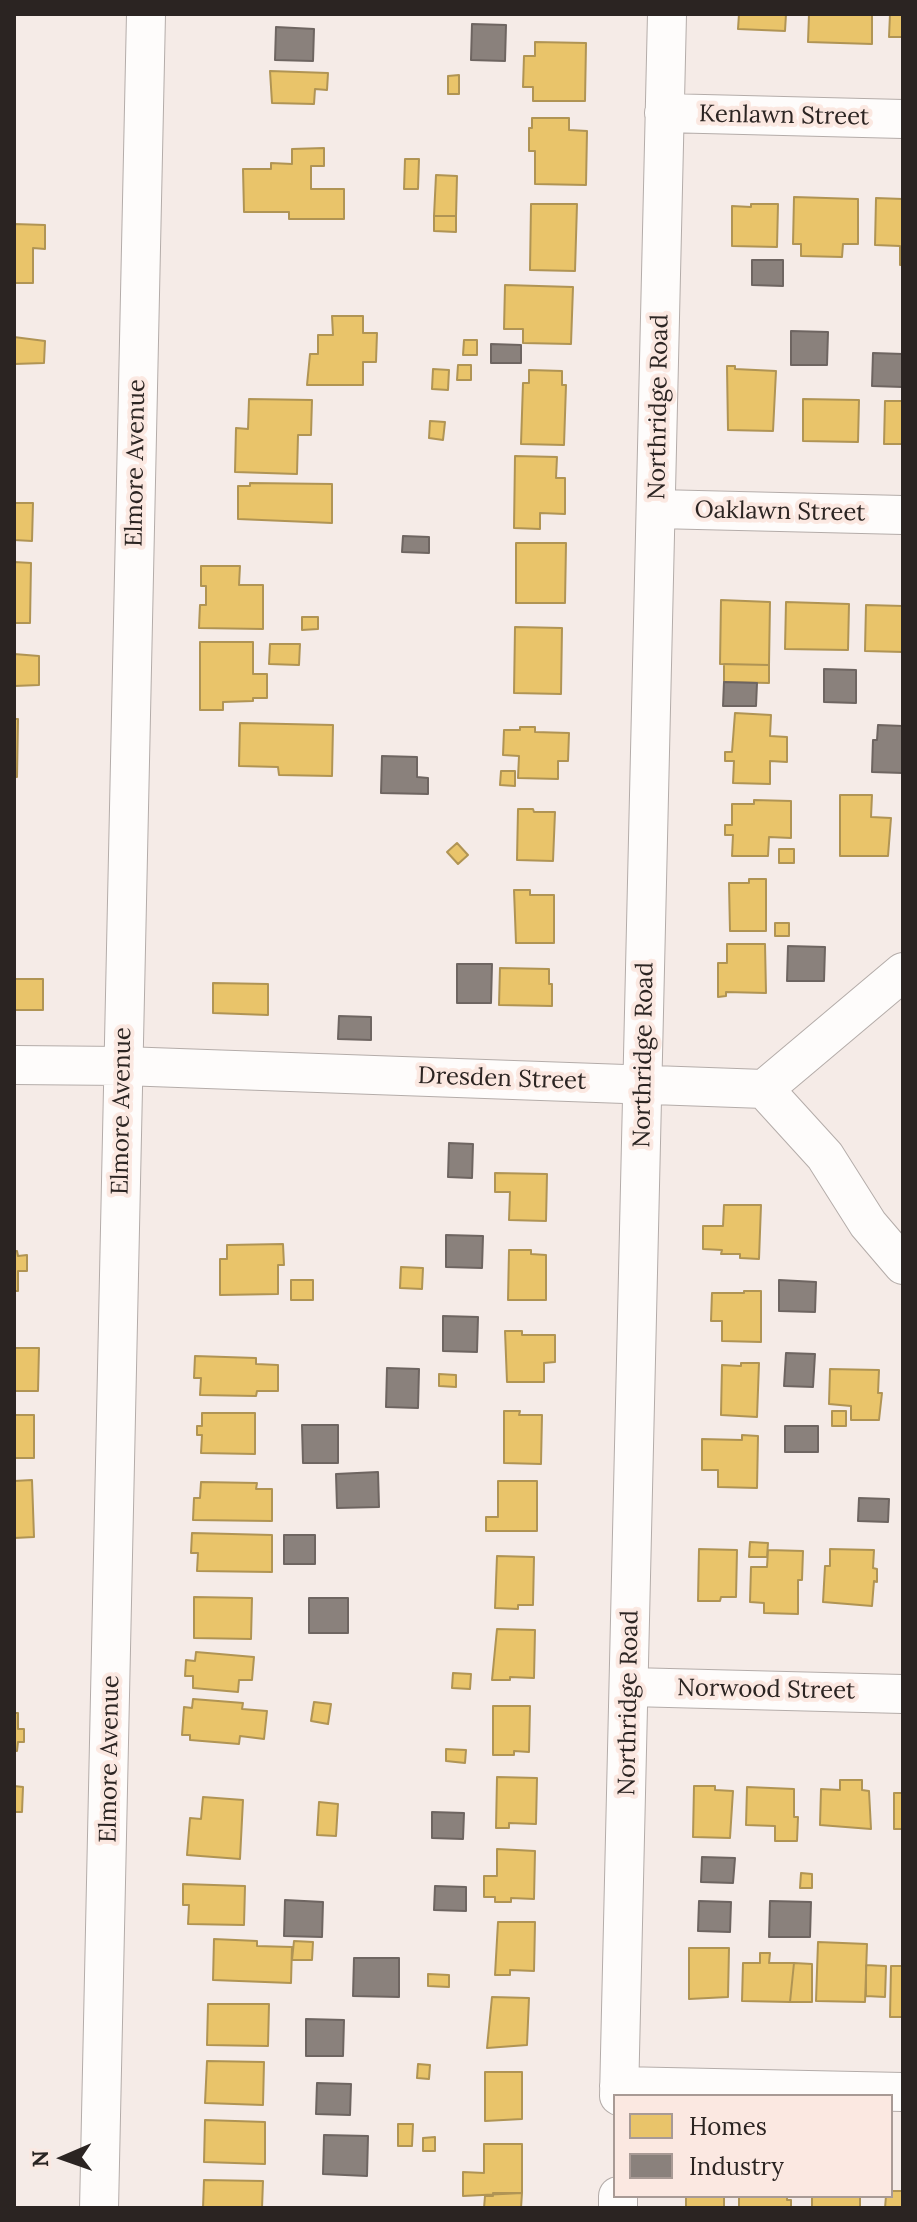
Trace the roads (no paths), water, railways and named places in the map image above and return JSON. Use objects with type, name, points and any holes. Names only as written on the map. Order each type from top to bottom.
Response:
[{"type":"street","name":"Elmore Avenue","points":[[99,2208],[146,14]]},
{"type":"street","name":"Northridge Road","points":[[619,2091],[667,14]]},
{"type":"street","name":"Kenlawn Street","points":[[664,113],[903,119]]},
{"type":"street","name":"Oaklawn Street","points":[[657,509],[903,515]]},
{"type":"street","points":[[903,972],[764,1089],[825,1156],[868,1224],[903,1265]]},
{"type":"street","name":"Dresden Street","points":[[14,1065],[123,1066],[764,1089]]},
{"type":"street","name":"Norwood Street","points":[[630,1687],[903,1694]]},
{"type":"street","points":[[619,2091],[903,2092]]}]
